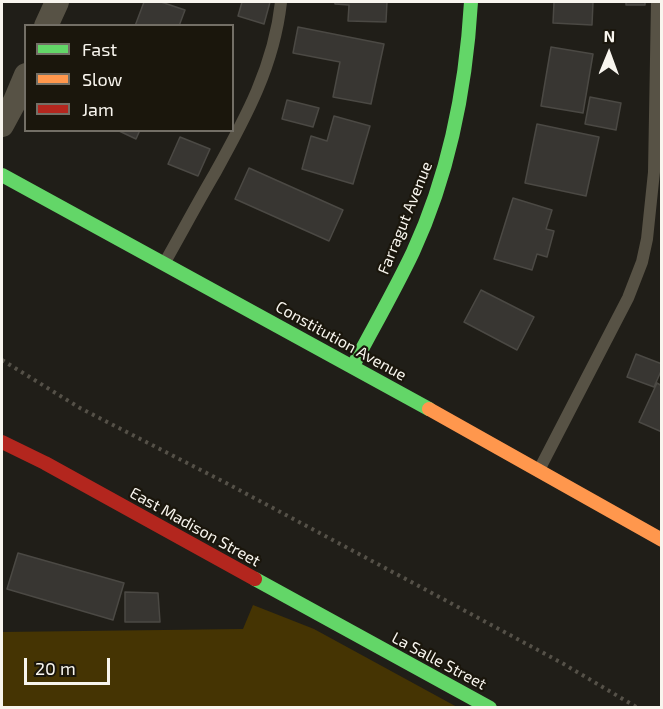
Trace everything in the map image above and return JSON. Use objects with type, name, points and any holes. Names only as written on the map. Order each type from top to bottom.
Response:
[{"type":"street","points":[[47,24],[57,2]]},
{"type":"street","name":"Farragut Avenue","points":[[353,366],[413,251],[448,156],[461,96],[471,2]]},
{"type":"street","points":[[2,125],[24,80]]},
{"type":"street","name":"Constitution Avenue","points":[[2,175],[353,366],[662,540]]},
{"type":"street","name":"East Madison Street","points":[[2,442],[45,463],[372,643]]},
{"type":"street","name":"La Salle Street","points":[[372,643],[490,708]]},
{"type":"lane","points":[[164,264],[244,121],[265,73],[281,2]]},
{"type":"lane","points":[[538,471],[628,298],[642,262],[654,172],[657,2]]},
{"type":"path","points":[[2,360],[80,408],[218,478],[562,663],[638,708]]},
{"type":"shaded area","points":[[253,605],[314,629],[457,707],[2,707],[2,632],[243,629]]},
{"type":"building","points":[[144,2],[161,2],[185,10],[180,24],[136,24]]},
{"type":"building","points":[[242,2],[270,2],[264,24],[238,16]]},
{"type":"building","points":[[335,2],[387,2],[386,22],[348,21],[349,5],[335,4]]},
{"type":"building","points":[[554,2],[593,2],[592,25],[553,23]]},
{"type":"building","points":[[626,2],[645,2],[645,5],[626,5]]},
{"type":"building","points":[[298,27],[384,44],[371,104],[333,97],[340,62],[293,53]]},
{"type":"building","points":[[551,47],[593,54],[583,113],[541,106]]},
{"type":"building","points":[[590,97],[621,103],[616,130],[585,124]]},
{"type":"building","points":[[287,100],[319,108],[313,127],[282,119]]},
{"type":"building","points":[[334,116],[370,126],[353,184],[302,169],[311,136],[327,141]]},
{"type":"building","points":[[537,124],[599,137],[586,196],[525,183]]},
{"type":"building","points":[[121,132],[139,132],[136,139]]},
{"type":"building","points":[[180,137],[210,149],[198,176],[168,164]]},
{"type":"building","points":[[249,168],[343,210],[329,241],[235,199]]},
{"type":"building","points":[[513,198],[552,210],[546,229],[554,231],[547,257],[537,254],[532,270],[494,259]]},
{"type":"building","points":[[481,290],[534,317],[517,350],[464,322]]},
{"type":"building","points":[[636,354],[662,364],[654,387],[627,377]]},
{"type":"building","points":[[657,383],[662,386],[662,432],[639,422]]},
{"type":"building","points":[[18,553],[124,583],[113,620],[7,589]]},
{"type":"building","points":[[125,592],[158,593],[160,622],[125,622]]},
{"type":"traffic: fast","points":[[353,366],[413,252],[437,192],[460,98],[471,2]]},
{"type":"traffic: fast","points":[[2,175],[429,409]]},
{"type":"traffic: fast","points":[[255,579],[490,708]]},
{"type":"traffic: slow","points":[[429,409],[662,540]]},
{"type":"traffic: jam","points":[[2,442],[45,463],[255,579]]}]
